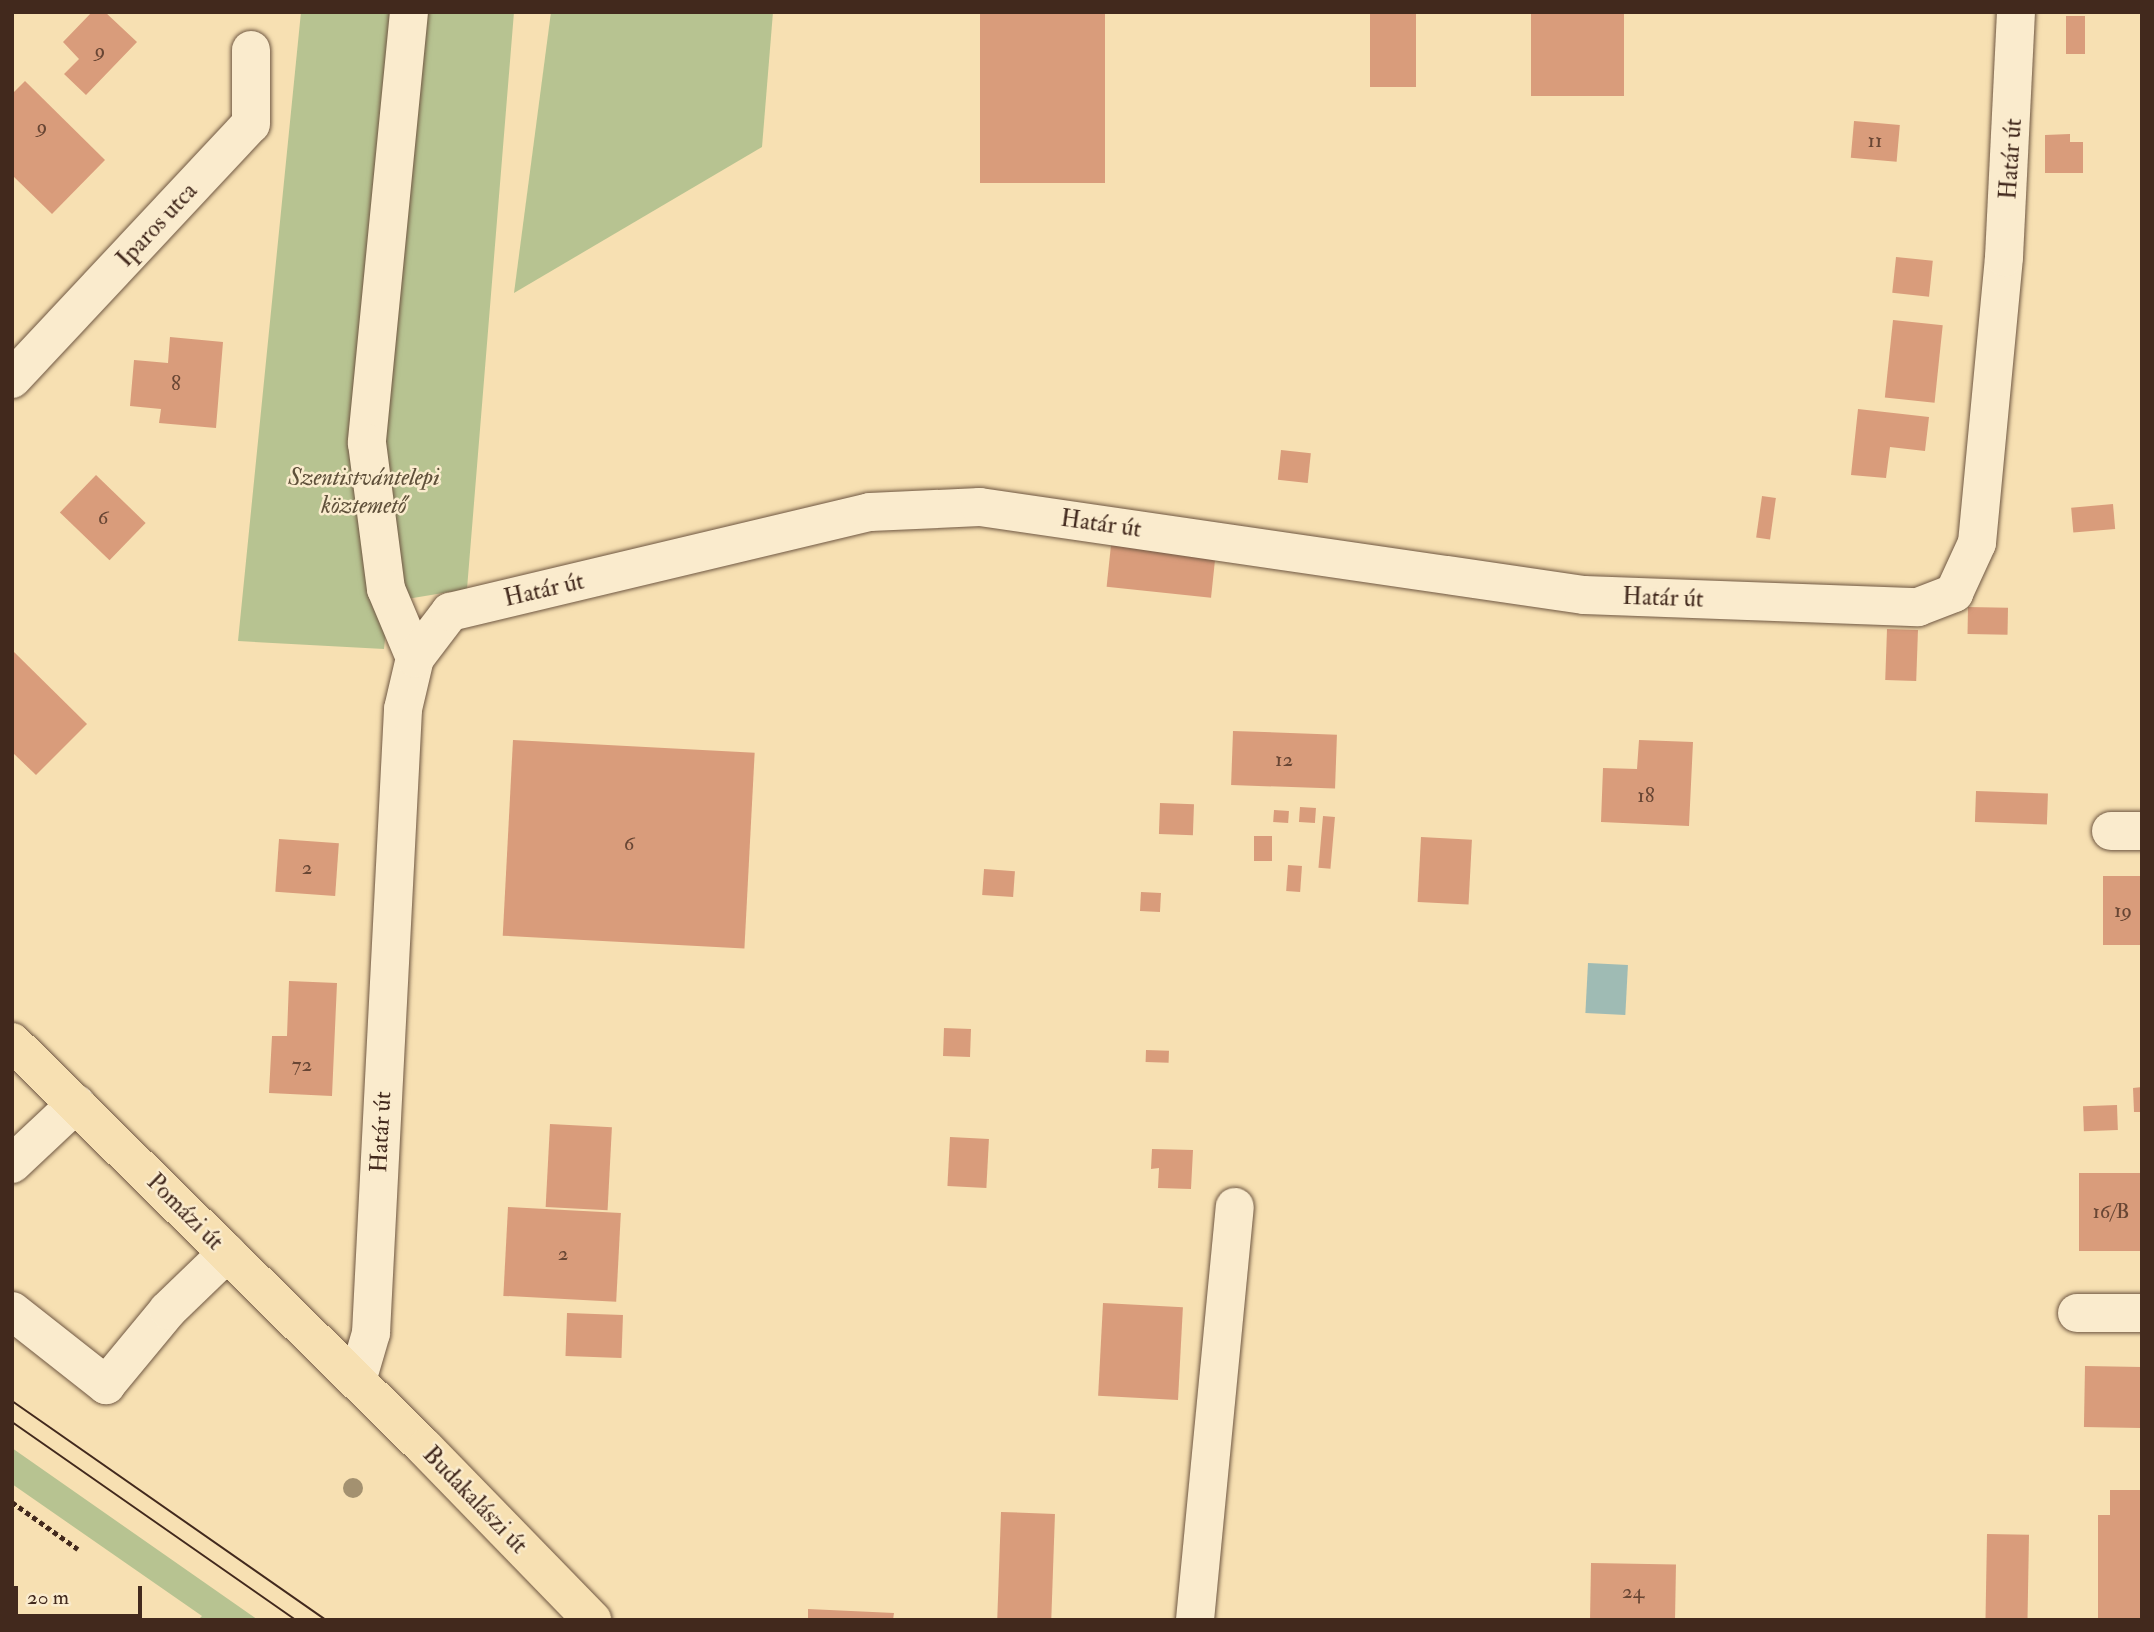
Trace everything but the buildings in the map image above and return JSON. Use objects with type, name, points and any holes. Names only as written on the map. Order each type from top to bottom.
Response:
[{"type":"main road","name":"Pomázi út","points":[[12,1042],[357,1381]]},
{"type":"main road","name":"Budakalászi út","points":[[357,1381],[592,1620]]},
{"type":"street","points":[[410,12],[367,443],[386,589],[415,658]]},
{"type":"street","name":"Határ út","points":[[357,1381],[371,1334],[403,709],[415,658],[450,612],[870,512],[966,507],[1584,594],[1918,607],[1942,598],[1954,593],[1977,543],[2004,257],[2017,12]]},
{"type":"street","name":"Iparos utca","points":[[12,379],[251,124],[251,50]]},
{"type":"street","points":[[12,1164],[76,1104]]},
{"type":"street","points":[[1195,1620],[1235,1207]]},
{"type":"street","points":[[12,1311],[106,1385],[168,1310],[227,1253]]},
{"type":"street","points":[[2077,1313],[2142,1313]]},
{"type":"path","points":[[12,1502],[78,1549]]},
{"type":"green space","name":"Szentistvántelepi köztemető","points":[[301,12],[514,12],[467,589],[389,602],[384,649],[238,641]]},
{"type":"green space","points":[[551,12],[773,12],[762,147],[514,293]]},
{"type":"green space","points":[[12,1448],[258,1620],[198,1620],[202,1616],[12,1484]]},
{"type":"water","points":[[1588,963],[1628,965],[1625,1015],[1585,1013]]},
{"type":"tram line","points":[[12,1401],[326,1620]]},
{"type":"tram line","points":[[12,1422],[296,1620]]}]
